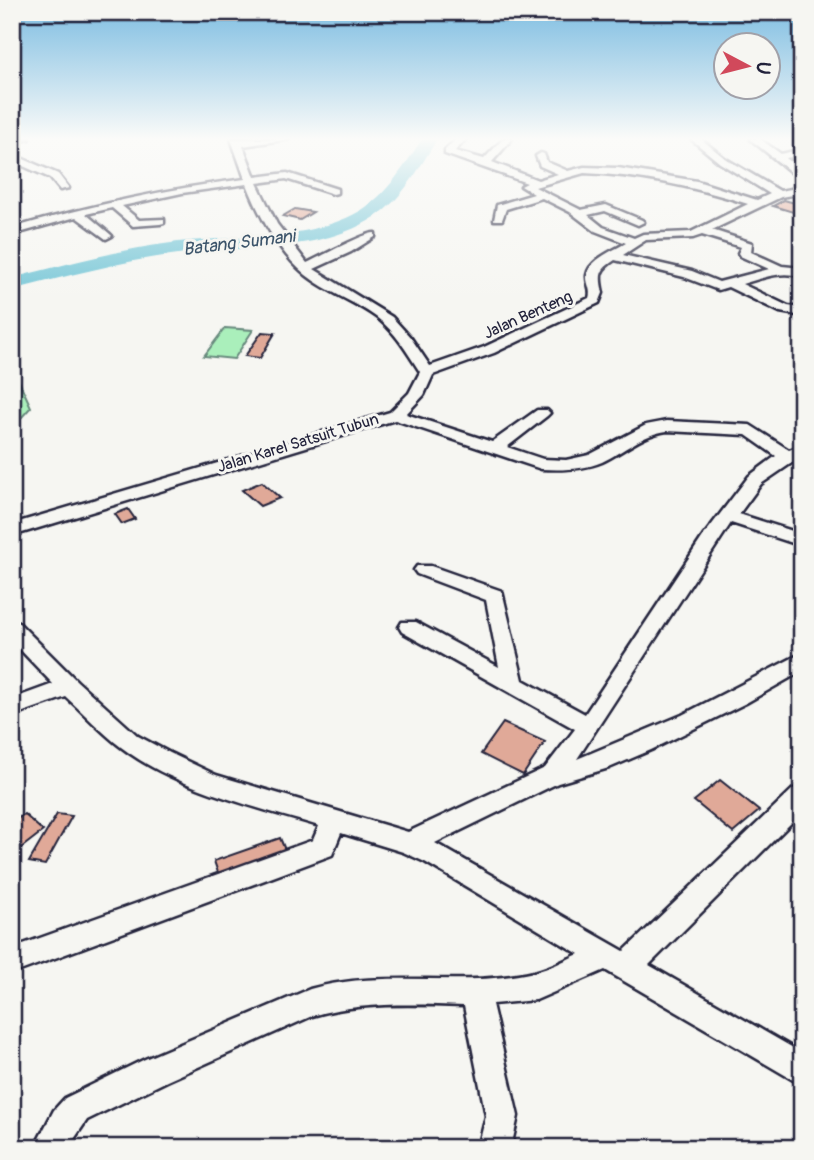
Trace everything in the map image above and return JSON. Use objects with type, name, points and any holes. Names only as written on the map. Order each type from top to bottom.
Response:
[{"type":"street","points":[[12,232],[78,213],[165,193]]},
{"type":"street","points":[[258,193],[274,226],[305,268],[319,280],[381,315],[401,333],[427,372]]},
{"type":"street","points":[[538,193],[580,214],[599,229],[635,242]]},
{"type":"street","points":[[725,193],[758,204]]},
{"type":"street","name":"Jalan Benteng","points":[[427,372],[489,350],[594,300],[597,293],[593,276],[596,267],[635,242],[651,235],[687,235],[702,231],[783,193]]},
{"type":"street","points":[[498,218],[498,210],[501,208],[542,195]]},
{"type":"street","points":[[114,204],[137,224],[160,221]]},
{"type":"street","points":[[580,214],[606,208],[638,222]]},
{"type":"street","points":[[78,213],[106,236]]},
{"type":"street","points":[[702,231],[747,245],[744,253],[780,270]]},
{"type":"street","points":[[305,268],[347,250],[371,235]]},
{"type":"street","points":[[613,256],[688,274],[716,285],[733,284],[780,270],[794,269],[802,273]]},
{"type":"street","points":[[733,284],[785,309],[802,312]]},
{"type":"street","name":"Jalan Karel Satsuit Tubun","points":[[12,530],[394,415],[415,399],[423,387],[427,372]]},
{"type":"street","points":[[495,448],[542,413]]},
{"type":"street","points":[[394,415],[541,464],[566,465],[594,459],[652,428],[667,426],[750,430],[794,453],[755,480],[710,540],[589,726],[553,775]]},
{"type":"street","points":[[728,516],[802,540]]},
{"type":"street","points":[[424,570],[495,596],[513,683]]},
{"type":"street","points":[[410,627],[589,726]]},
{"type":"street","points":[[12,628],[69,687],[130,742],[162,760],[210,783],[410,843],[434,854],[802,1070]]},
{"type":"street","points":[[410,843],[553,775],[618,757],[739,698],[802,661]]},
{"type":"street","points":[[12,708],[69,687]]},
{"type":"street","points":[[50,1148],[65,1121],[76,1109],[156,1070],[310,1003],[337,995],[475,992],[536,986],[618,960],[802,796]]},
{"type":"street","points":[[12,961],[323,846],[333,822]]},
{"type":"street","points":[[475,992],[502,1116],[498,1141],[494,1148]]},
{"type":"green space","points":[[225,328],[253,330],[234,359],[204,356]]},
{"type":"green space","points":[[12,366],[31,407],[12,428]]},
{"type":"building","points":[[784,200],[802,207],[793,212],[773,206]]},
{"type":"building","points":[[295,209],[313,212],[300,220],[283,216]]},
{"type":"building","points":[[262,332],[275,333],[260,358],[245,356]]},
{"type":"building","points":[[262,482],[280,498],[260,506],[242,490]]},
{"type":"building","points":[[128,509],[135,519],[122,524],[115,514]]},
{"type":"building","points":[[503,723],[545,742],[523,775],[481,754]]},
{"type":"building","points":[[720,780],[759,811],[733,833],[694,801]]},
{"type":"building","points":[[24,814],[43,831],[12,855],[12,823]]},
{"type":"building","points":[[57,814],[72,816],[45,865],[29,862]]},
{"type":"building","points":[[280,838],[288,857],[221,881],[214,861]]},
{"type":"waterway","name":"Batang Sumani","points":[[12,284],[157,251],[315,234],[356,220],[380,205],[392,193]]}]
